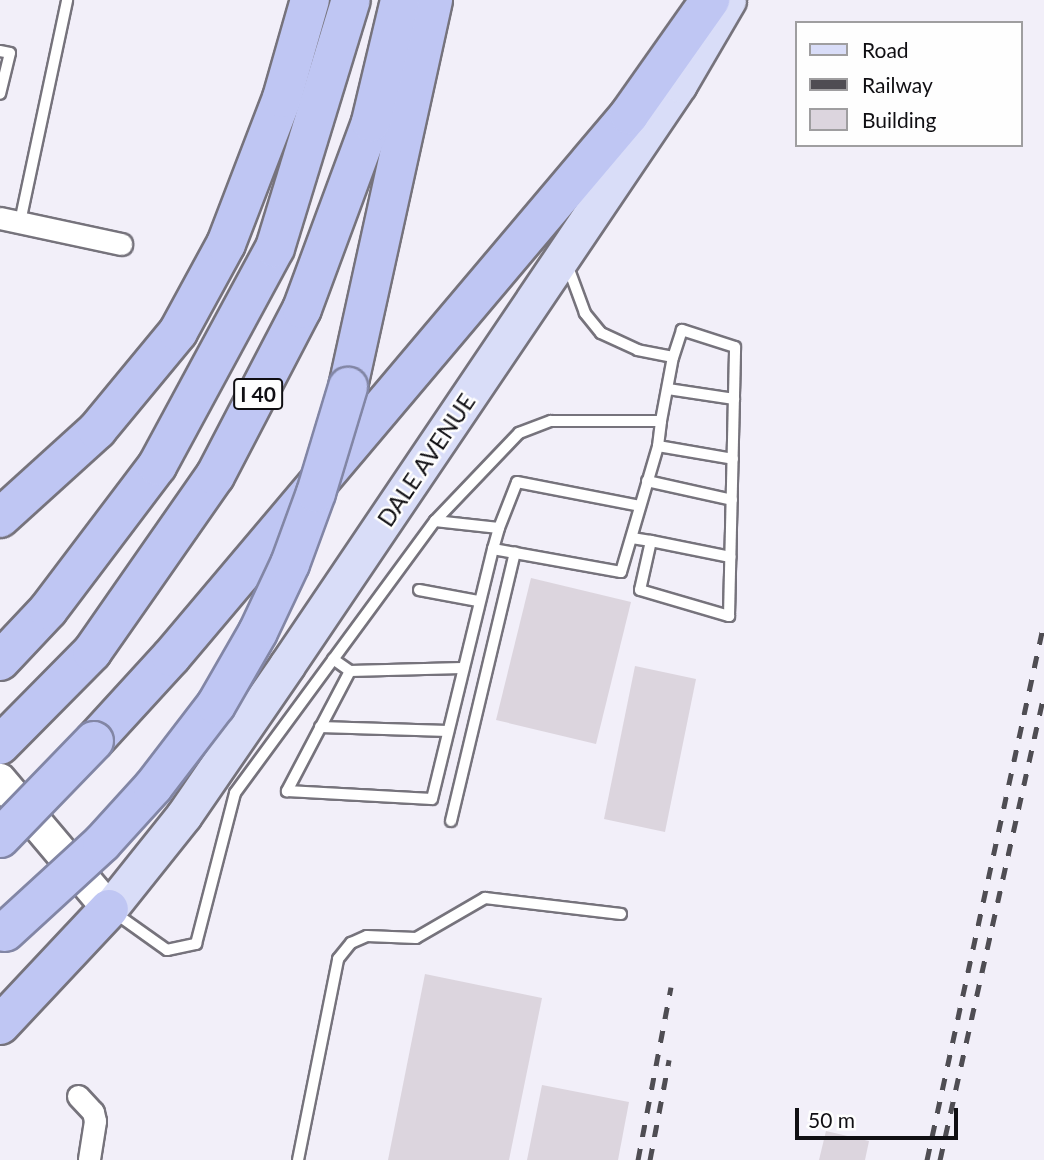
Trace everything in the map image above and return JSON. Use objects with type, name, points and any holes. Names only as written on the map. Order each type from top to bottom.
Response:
[{"type":"highway","points":[[0,518],[97,430],[178,332],[226,244],[282,98],[310,0]]},
{"type":"highway","name":"I 40","points":[[0,661],[48,610],[157,466],[275,248],[351,0]]},
{"type":"highway","name":"I 40","points":[[6,739],[92,652],[215,476],[302,309],[371,121],[400,0]]},
{"type":"highway","points":[[3,935],[102,844],[153,787],[216,705],[258,632],[290,564],[316,493],[348,387],[433,0]]},
{"type":"highway","points":[[0,838],[180,647],[629,115],[710,0]]},
{"type":"highway","points":[[0,1025],[109,909]]},
{"type":"main road","name":"DALE AVENUE","points":[[109,909],[184,815],[679,84],[728,0]]},
{"type":"main road","points":[[0,780],[109,909]]},
{"type":"street","points":[[10,220],[121,244]]},
{"type":"street","points":[[78,1096],[93,1112],[95,1121],[89,1160]]},
{"type":"lane","points":[[10,220],[68,0]]},
{"type":"lane","points":[[0,51],[10,52],[0,94]]},
{"type":"lane","points":[[564,255],[585,313],[601,332],[638,350],[673,356]]},
{"type":"lane","points":[[493,549],[621,572],[658,446],[673,356],[682,330],[735,346],[729,617],[639,590],[651,541]]},
{"type":"lane","points":[[668,388],[734,399]]},
{"type":"lane","points":[[109,909],[167,950],[196,944],[234,793],[435,521],[519,433],[551,421],[661,421]]},
{"type":"lane","points":[[658,446],[733,459]]},
{"type":"lane","points":[[647,481],[732,500]]},
{"type":"lane","points":[[350,671],[287,791],[432,799],[478,601],[499,528],[517,482],[640,506]]},
{"type":"lane","points":[[435,521],[499,528]]},
{"type":"lane","points":[[632,538],[730,557]]},
{"type":"lane","points":[[451,821],[515,553]]},
{"type":"lane","points":[[419,590],[478,601]]},
{"type":"lane","points":[[333,659],[350,671],[463,668]]},
{"type":"lane","points":[[320,727],[448,731]]},
{"type":"lane","points":[[298,1160],[338,959],[351,943],[367,936],[416,938],[485,898],[621,914]]},
{"type":"building","points":[[531,578],[631,602],[596,744],[496,720]]},
{"type":"building","points":[[635,666],[696,679],[665,832],[604,819]]},
{"type":"building","points":[[425,974],[542,998],[509,1160],[388,1160]]},
{"type":"building","points":[[542,1085],[629,1102],[618,1160],[527,1160]]},
{"type":"building","points":[[826,1131],[869,1141],[865,1160],[819,1160]]},
{"type":"railway","points":[[927,1160],[1044,623]]},
{"type":"railway","points":[[940,1160],[1044,695]]},
{"type":"railway","points":[[638,1160],[671,987]]},
{"type":"railway","points":[[650,1160],[669,1060]]}]
